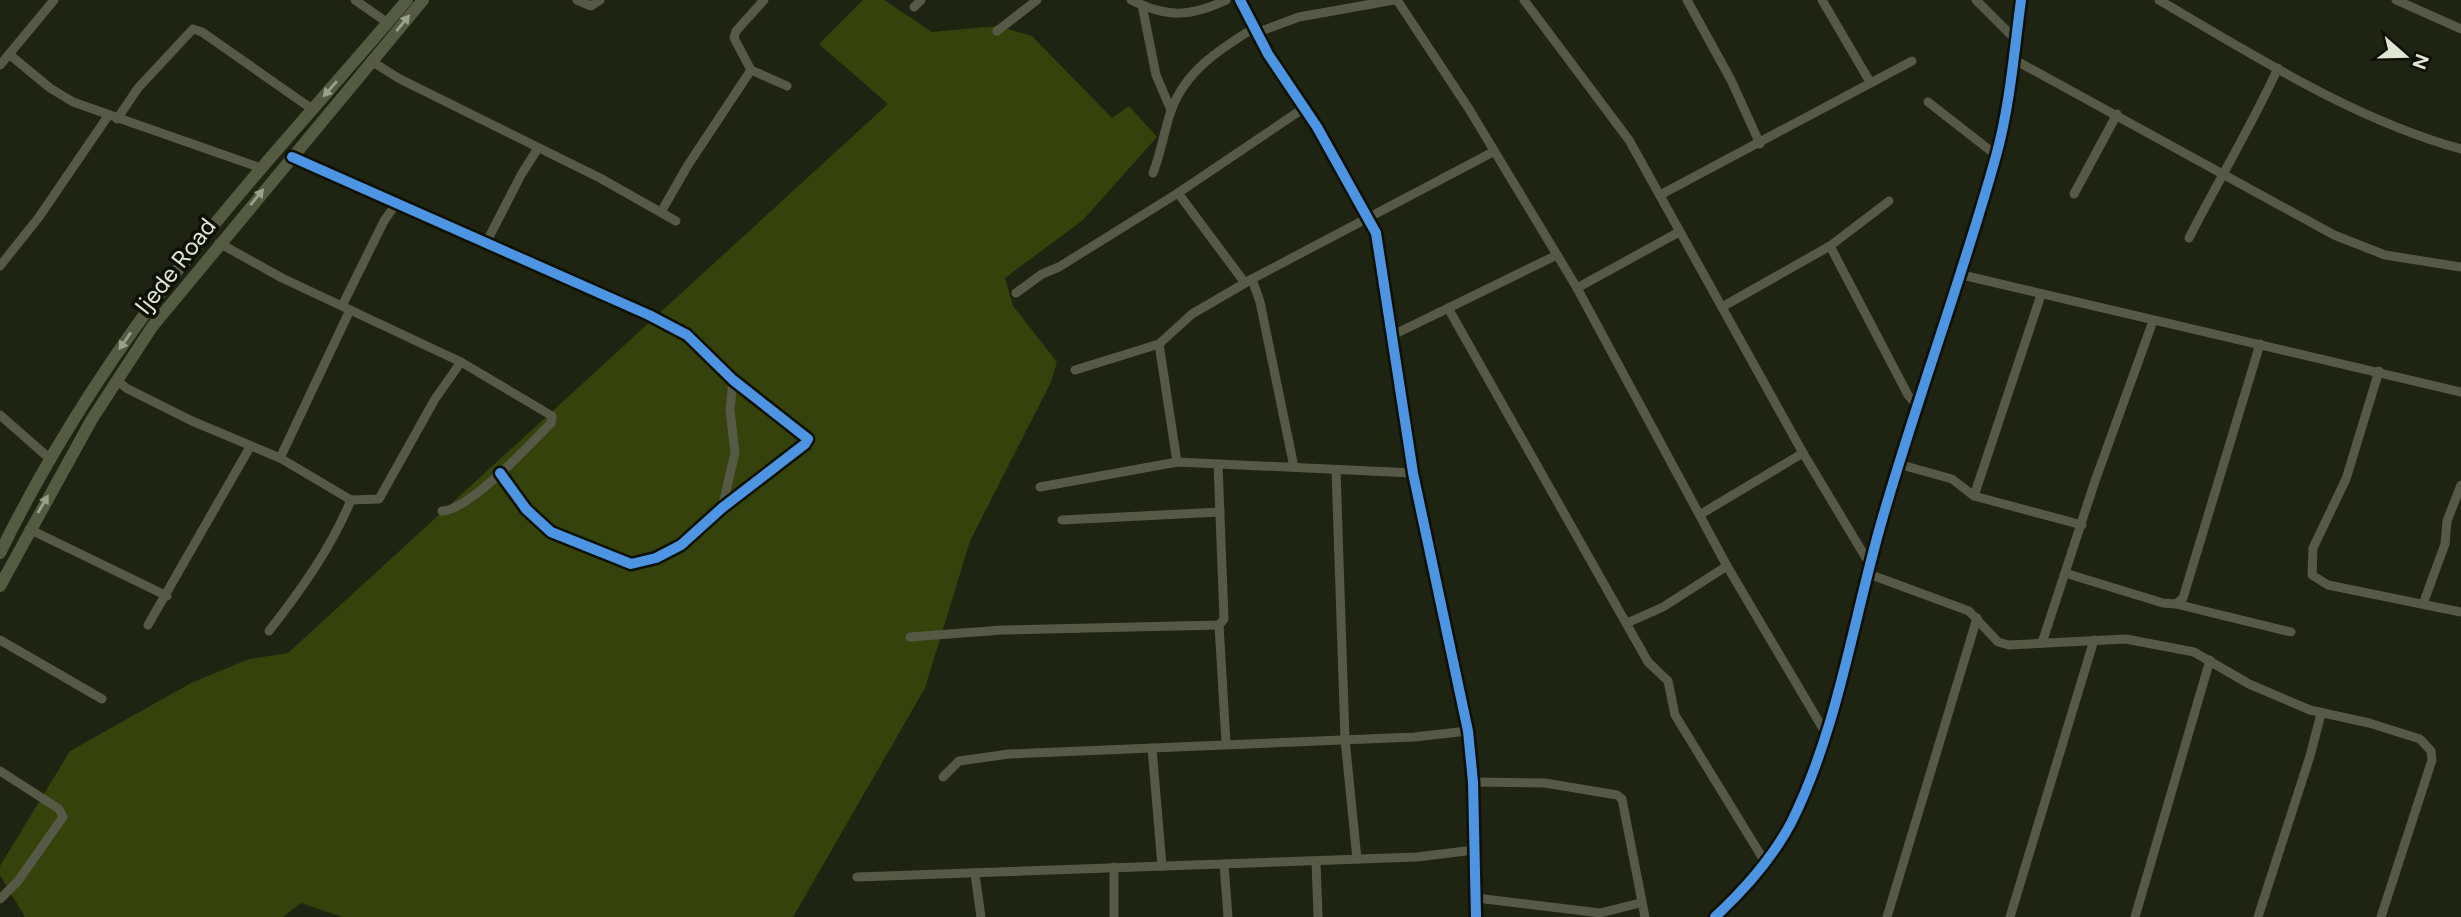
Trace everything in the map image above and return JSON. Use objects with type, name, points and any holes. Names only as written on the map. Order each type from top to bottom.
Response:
[{"type":"main road","name":"Ijede Road","points":[[0,553],[49,458],[149,307],[261,168],[407,0]]},
{"type":"main road","name":"Ijede Road","points":[[0,586],[29,529],[117,380],[152,327],[423,0]]},
{"type":"street","points":[[54,0],[4,59],[66,99],[112,118],[261,168]]},
{"type":"street","points":[[355,0],[388,23]]},
{"type":"street","points":[[577,0],[591,6],[600,0]]},
{"type":"street","points":[[764,0],[736,31],[734,38],[751,70],[787,86]]},
{"type":"street","points":[[997,31],[1037,0]]},
{"type":"street","points":[[1131,0],[1142,5],[1193,14],[1226,0]]},
{"type":"street","points":[[1240,0],[1255,31],[1304,108],[1376,233],[1413,473],[1468,731],[1473,782],[1476,917]]},
{"type":"street","points":[[1153,173],[1171,110],[1193,73],[1223,48],[1255,31],[1299,17],[1396,0],[1577,289],[1727,566],[1825,732]]},
{"type":"street","points":[[1524,0],[1629,140],[1868,568],[1969,611],[1998,642],[2009,645],[2141,640],[2194,652],[2249,684],[2321,714],[2369,723],[2420,739],[2431,751],[2432,760],[2381,917]]},
{"type":"street","points":[[1687,0],[1727,72],[1760,144]]},
{"type":"street","points":[[1822,0],[1870,82]]},
{"type":"street","points":[[1976,0],[2016,40]]},
{"type":"street","points":[[1715,917],[1745,889],[1795,813],[1825,732],[1898,464],[1996,155],[2021,0]]},
{"type":"street","points":[[2159,0],[2278,68],[2411,135],[2461,149]]},
{"type":"street","points":[[2396,0],[2461,29]]},
{"type":"street","points":[[1142,5],[1156,75],[1171,110]]},
{"type":"street","points":[[2,259],[112,118],[193,29],[202,32],[312,109]]},
{"type":"street","points":[[2013,59],[2334,235],[2385,255],[2461,267]]},
{"type":"street","points":[[371,61],[400,79],[676,221]]},
{"type":"street","points":[[1660,195],[1912,61]]},
{"type":"street","points":[[2189,239],[2221,174],[2252,125],[2278,68]]},
{"type":"street","points":[[661,212],[751,70]]},
{"type":"street","points":[[1928,102],[1996,155]]},
{"type":"street","points":[[1016,293],[1042,274],[1059,267],[1178,193],[1304,108]]},
{"type":"street","points":[[2074,194],[2117,114]]},
{"type":"street","points":[[486,243],[538,148]]},
{"type":"street","points":[[1075,370],[1159,344],[1192,314],[1249,281],[1493,152]]},
{"type":"street","points":[[292,157],[687,335],[733,380],[808,439],[722,508],[700,531],[665,555],[648,562],[628,564],[542,525],[500,473]]},
{"type":"street","points":[[1178,193],[1249,281],[1260,302],[1294,467]]},
{"type":"street","points":[[1721,307],[1830,246],[1889,201]]},
{"type":"street","points":[[280,458],[384,221],[396,204]]},
{"type":"street","points":[[1577,289],[1679,233]]},
{"type":"street","points":[[219,243],[257,266],[461,362],[552,416],[551,423],[500,473],[455,510],[442,511]]},
{"type":"street","points":[[1830,246],[1908,395],[1916,404]]},
{"type":"street","points":[[1393,335],[1557,255]]},
{"type":"street","points":[[1958,274],[2461,392]]},
{"type":"street","points":[[1974,496],[2041,295]]},
{"type":"street","points":[[1448,308],[1648,662],[1668,681],[1675,715],[1765,862]]},
{"type":"street","points":[[2042,643],[2095,481],[2153,321]]},
{"type":"street","points":[[1159,344],[1177,462]]},
{"type":"street","points":[[2176,604],[2183,598],[2260,345]]},
{"type":"street","points":[[117,380],[137,393],[250,447],[280,458],[351,500],[359,502],[379,499],[435,399],[461,362]]},
{"type":"street","points":[[2379,371],[2346,479],[2313,548],[2312,575],[2328,585],[2461,612]]},
{"type":"street","points":[[722,508],[735,453],[730,410],[733,380]]},
{"type":"street","points":[[0,415],[49,458]]},
{"type":"street","points":[[148,625],[167,597],[250,447]]},
{"type":"street","points":[[1701,514],[1803,453]]},
{"type":"street","points":[[1040,487],[1177,462],[1260,468],[1294,467],[1413,473]]},
{"type":"street","points":[[1218,464],[1224,619],[1219,625],[1226,743]]},
{"type":"street","points":[[1898,464],[1952,479],[1974,496],[2082,525]]},
{"type":"street","points":[[1336,470],[1345,739],[1357,859]]},
{"type":"street","points":[[2423,604],[2445,544],[2447,522],[2461,485]]},
{"type":"street","points":[[269,631],[310,576],[339,530],[351,500]]},
{"type":"street","points":[[1062,520],[1220,512]]},
{"type":"street","points":[[29,529],[167,597]]},
{"type":"street","points":[[1627,623],[1663,607],[1727,566]]},
{"type":"street","points":[[2065,573],[2291,632]]},
{"type":"street","points":[[1887,917],[1977,618]]},
{"type":"street","points":[[910,637],[1041,629],[1219,625]]},
{"type":"street","points":[[0,640],[102,699]]},
{"type":"street","points":[[2010,917],[2094,640]]},
{"type":"street","points":[[2135,917],[2210,660]]},
{"type":"street","points":[[2258,917],[2311,756],[2321,714]]},
{"type":"street","points":[[943,777],[959,761],[1043,751],[1345,739],[1468,731]]},
{"type":"street","points":[[1152,748],[1162,866]]},
{"type":"street","points":[[0,771],[37,792],[59,809],[63,817],[18,881],[0,899]]},
{"type":"street","points":[[1473,782],[1545,783],[1617,795],[1622,799],[1644,917]]},
{"type":"street","points":[[857,877],[1316,861],[1474,850]]},
{"type":"street","points":[[1316,861],[1318,917]]},
{"type":"street","points":[[1224,864],[1228,917]]},
{"type":"street","points":[[1114,867],[1114,917]]},
{"type":"street","points":[[975,874],[981,917]]},
{"type":"street","points":[[1476,898],[1600,913],[1640,903]]},
{"type":"green space","points":[[863,0],[884,0],[932,32],[997,26],[1032,36],[1112,118],[1129,106],[1157,137],[1083,220],[1005,278],[1013,306],[1057,362],[1051,382],[970,541],[925,688],[793,917],[342,917],[301,903],[283,917],[25,917],[0,875],[0,866],[70,751],[191,683],[249,659],[288,653],[888,104],[819,44]]},
{"type":"cycle path","points":[[1240,0],[1268,54],[1317,127],[1376,233],[1413,473],[1468,731],[1473,782],[1476,917]]},
{"type":"cycle path","points":[[1715,917],[1757,873],[1775,849],[1791,823],[1821,750],[1882,520],[1996,156],[2008,98],[2021,0]]},
{"type":"cycle path","points":[[292,157],[649,315],[687,335],[733,380],[808,439],[722,508],[681,545],[656,558],[631,564],[551,532],[526,509],[500,473]]}]
